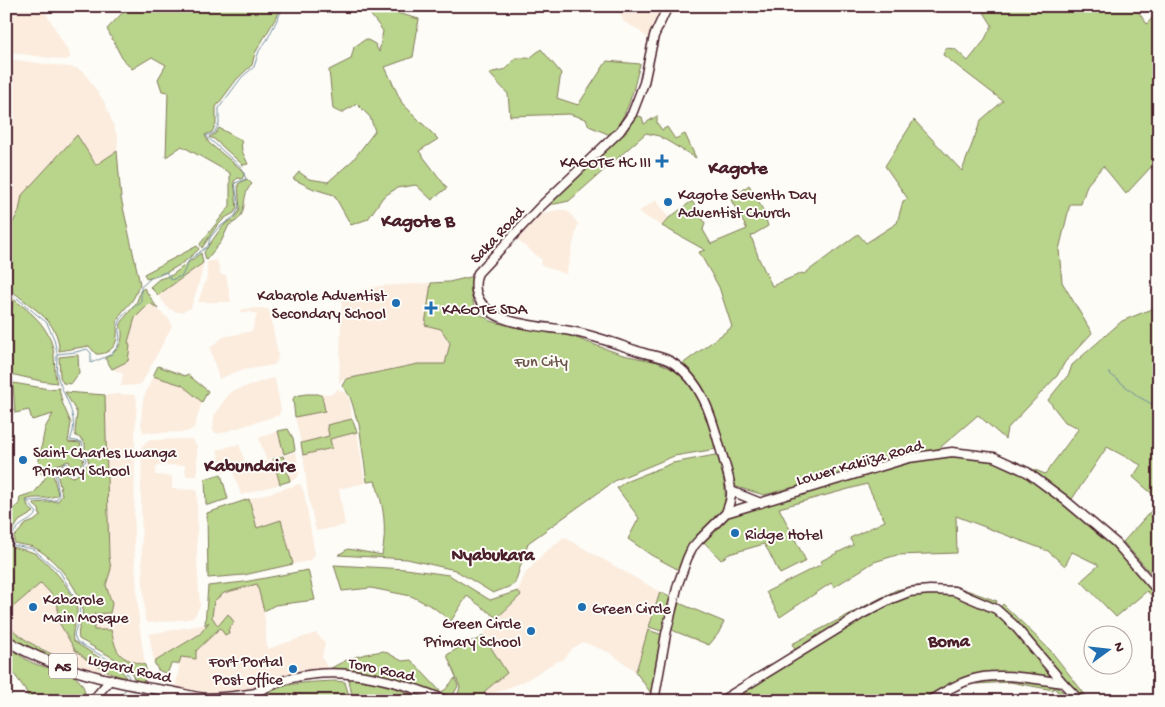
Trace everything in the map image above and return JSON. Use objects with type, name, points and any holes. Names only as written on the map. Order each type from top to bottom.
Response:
[{"type":"highway","name":"Lugard Road","points":[[6,640],[51,663],[124,683],[201,698],[252,697]]},
{"type":"main road","name":"Saka Road","points":[[668,6],[654,36],[644,83],[632,114],[620,131],[539,208],[478,273],[475,288],[478,300],[495,315],[517,323],[575,332],[616,343],[672,362],[695,384],[713,420],[732,491],[726,514]]},
{"type":"main road","name":"Lower Kakiiza Road","points":[[654,701],[666,634],[678,584],[687,559],[692,548],[726,514],[909,458],[952,452],[994,456],[1027,472],[1065,500],[1116,543],[1159,592]]},
{"type":"main road","points":[[732,491],[761,503]]},
{"type":"main road","points":[[722,701],[884,603],[909,592],[930,590],[954,591],[996,608],[1014,625],[1080,701]]},
{"type":"main road","name":"Toro Road","points":[[252,697],[292,678],[352,673],[428,692],[448,701]]},
{"type":"main road","points":[[929,701],[969,680],[980,677],[1006,677],[1063,683]]},
{"type":"main road","points":[[92,701],[111,679]]},
{"type":"shaded area","points":[[6,6],[42,6],[70,58],[64,60],[8,52],[6,49]]},
{"type":"shaded area","points":[[617,6],[663,6],[649,39],[637,29],[624,22]]},
{"type":"shaded area","points":[[15,60],[76,68],[84,72],[105,103],[118,138],[117,151],[96,165],[77,135],[22,195],[19,211],[10,228],[6,230],[6,64],[9,61]]},
{"type":"shaded area","points":[[656,200],[669,218],[662,226],[638,212]]},
{"type":"shaded area","points":[[558,210],[570,213],[578,224],[566,274],[540,265],[542,260],[516,239],[540,214]]},
{"type":"shaded area","points":[[217,260],[221,275],[226,275],[231,302],[198,302],[207,277],[207,262]]},
{"type":"shaded area","points":[[203,263],[191,308],[182,312],[176,312],[168,308],[158,295]]},
{"type":"shaded area","points":[[431,283],[425,325],[441,329],[450,343],[445,364],[418,364],[342,380],[339,383],[342,295],[379,286]]},
{"type":"shaded area","points":[[150,303],[170,320],[172,326],[142,383],[139,385],[121,386],[123,374],[112,369],[125,359],[135,318]]},
{"type":"shaded area","points":[[242,309],[268,309],[270,313],[278,355],[277,361],[274,365],[238,371],[219,379],[210,348],[223,337],[252,331],[257,314],[251,312],[241,313]]},
{"type":"shaded area","points":[[153,376],[182,385],[202,402],[194,428],[187,432],[143,432],[141,424],[143,399]]},
{"type":"shaded area","points":[[272,378],[275,379],[281,410],[279,415],[218,434],[213,431],[214,416],[230,392]]},
{"type":"shaded area","points":[[338,389],[346,394],[350,401],[352,419],[328,425],[330,436],[301,443],[295,417],[324,411],[322,396],[318,394],[332,394]]},
{"type":"shaded area","points":[[105,395],[134,395],[137,399],[134,546],[139,623],[145,665],[129,661],[94,630],[94,614],[110,612],[112,604],[106,585],[111,569],[109,557]]},
{"type":"shaded area","points":[[278,431],[284,454],[266,460],[259,438]]},
{"type":"shaded area","points":[[357,432],[365,483],[339,489],[345,525],[316,531],[308,495],[303,455],[331,448],[330,439]]},
{"type":"shaded area","points":[[150,440],[193,440],[197,446],[197,476],[186,476],[185,465],[156,466],[155,475],[172,476],[172,489],[197,490],[197,563],[200,606],[194,617],[189,619],[149,623],[145,620],[142,564],[142,446]]},
{"type":"shaded area","points":[[239,444],[246,466],[223,472],[217,450]]},
{"type":"shaded area","points":[[296,452],[299,475],[296,479],[290,481],[283,456]]},
{"type":"shaded area","points":[[273,459],[280,484],[241,495],[233,471]]},
{"type":"shaded area","points":[[300,484],[304,492],[315,554],[308,561],[293,564],[281,520],[257,528],[249,499]]},
{"type":"shaded area","name":"Green Circle","points":[[564,537],[660,592],[637,668],[635,671],[610,653],[583,642],[573,648],[563,660],[555,662],[525,681],[482,698],[486,690],[507,673],[483,635],[497,618],[521,595],[518,591],[525,574],[543,554]]},
{"type":"shaded area","points":[[41,583],[54,597],[58,607],[57,619],[75,650],[86,659],[113,674],[111,680],[92,674],[76,664],[33,645],[6,623],[6,613]]},
{"type":"shaded area","points":[[257,584],[264,611],[267,649],[316,633],[325,643],[322,657],[327,668],[322,672],[234,692],[214,694],[175,689],[181,657],[196,651],[220,628],[228,630],[228,614],[218,626],[212,617],[214,601],[224,593]]},
{"type":"shaded area","points":[[207,624],[200,634],[154,662],[149,634]]},
{"type":"green space","points":[[129,6],[283,6],[255,53],[252,65],[237,79],[216,107],[216,124],[212,132],[205,135],[209,143],[241,169],[244,175],[242,179],[238,178],[234,181],[237,208],[234,213],[225,218],[216,227],[202,248],[200,244],[230,206],[230,173],[182,146],[166,157],[168,92],[162,91],[158,79],[166,65],[152,57],[132,69],[122,58],[107,29]]},
{"type":"green space","points":[[364,6],[389,6],[397,13],[419,19],[413,57],[385,67],[402,103],[438,139],[419,151],[447,188],[432,200],[416,185],[397,188],[383,197],[368,219],[351,225],[334,195],[314,189],[293,179],[299,172],[309,179],[328,182],[353,160],[375,131],[370,117],[357,104],[341,113],[333,109],[329,70],[351,59],[354,47],[366,39],[375,44],[379,52],[383,31]]},
{"type":"green space","points":[[980,6],[1134,6],[1147,24],[1159,10],[1159,172],[1151,167],[1126,194],[1103,166],[1087,185],[1081,204],[1070,204],[1059,250],[1062,282],[1092,333],[1065,362],[1057,376],[1007,429],[1005,439],[978,415],[935,452],[918,451],[887,458],[825,479],[764,495],[733,486],[727,458],[709,404],[692,373],[677,368],[732,327],[719,287],[699,252],[705,250],[662,226],[669,218],[692,201],[705,223],[703,230],[711,244],[747,229],[731,200],[749,185],[763,210],[768,226],[751,236],[759,259],[772,286],[802,273],[804,274],[858,234],[866,243],[897,223],[903,201],[908,199],[885,166],[914,120],[962,171],[981,120],[1003,101],[943,55],[946,48],[955,49],[968,61],[984,41],[992,25]]},
{"type":"green space","points":[[541,49],[561,73],[557,98],[578,105],[607,61],[640,64],[626,111],[610,135],[589,126],[586,119],[569,114],[510,116],[508,94],[489,73],[506,69],[515,58],[530,58]]},
{"type":"green space","points":[[633,115],[642,117],[644,124],[657,116],[657,123],[662,130],[667,127],[675,139],[685,134],[696,158],[659,136],[646,133],[569,201],[549,204],[618,139],[627,128]]},
{"type":"green space","points":[[219,128],[241,140],[242,151],[248,164],[243,165],[214,139],[209,137],[215,134]]},
{"type":"green space","points":[[77,135],[96,165],[117,151],[121,198],[140,284],[132,300],[119,317],[115,344],[107,352],[100,354],[96,354],[89,346],[59,351],[58,340],[48,321],[6,285],[6,231],[9,230],[19,211],[22,195]]},
{"type":"green space","points":[[247,179],[252,184],[246,195],[243,212],[236,221],[229,225],[221,242],[206,260],[204,252],[219,231],[226,223],[234,219],[240,210],[238,184]]},
{"type":"green space","points":[[197,246],[199,249],[181,264],[168,271],[147,279],[144,274]]},
{"type":"green space","points":[[201,253],[203,263],[158,295],[150,287],[159,279],[172,275]]},
{"type":"green space","name":"Fun City","points":[[470,277],[473,279],[471,292],[475,311],[491,321],[513,327],[562,333],[623,355],[658,362],[676,371],[687,381],[700,401],[717,449],[674,456],[616,480],[528,543],[515,583],[493,593],[455,570],[407,559],[338,555],[348,549],[382,555],[384,536],[384,517],[378,490],[375,481],[367,482],[359,424],[351,399],[342,386],[346,379],[418,364],[445,364],[450,343],[441,329],[425,325],[431,283],[449,282]]},
{"type":"green space","points":[[144,288],[158,309],[150,303],[135,318],[128,342],[130,346],[128,361],[112,369],[105,358],[112,354],[120,345],[122,337],[121,324],[135,305],[140,291]]},
{"type":"green space","points":[[6,294],[23,306],[44,327],[52,345],[57,383],[6,373],[6,319],[9,318],[13,302],[6,301]]},
{"type":"green space","points":[[1159,306],[1159,500],[1133,477],[1141,465],[1107,447],[1072,499],[1041,476],[1003,457],[1045,474],[1079,428],[1065,422],[1048,400],[1069,374],[1072,365],[1122,321]]},
{"type":"green space","points":[[78,355],[79,373],[71,384],[63,383],[60,377],[59,357]]},
{"type":"green space","points":[[158,366],[185,376],[187,374],[208,391],[202,402],[182,385],[153,376]]},
{"type":"green space","points":[[13,383],[49,389],[59,388],[62,402],[71,423],[68,442],[81,443],[78,454],[84,460],[73,471],[69,461],[56,465],[53,474],[58,494],[50,498],[26,500],[28,507],[34,512],[19,521],[8,538],[12,547],[32,552],[40,557],[67,588],[76,604],[77,611],[73,641],[121,669],[126,678],[113,674],[86,659],[75,650],[57,619],[58,607],[54,597],[41,583],[6,613],[6,522],[8,513],[19,504],[20,497],[35,492],[46,477],[37,470],[45,428],[53,414],[32,420],[29,410],[15,413]]},
{"type":"green space","points":[[65,392],[105,395],[109,557],[111,569],[106,585],[112,604],[110,613],[94,614],[94,630],[111,630],[115,645],[120,654],[129,660],[145,665],[148,678],[142,682],[134,679],[126,665],[79,639],[78,635],[83,610],[79,597],[69,580],[56,564],[40,551],[33,547],[14,543],[14,537],[26,524],[40,516],[39,509],[34,503],[58,501],[62,495],[57,473],[60,468],[66,467],[67,474],[72,477],[76,476],[89,463],[84,452],[84,442],[76,436],[75,432],[77,413]]},
{"type":"green space","points":[[306,394],[322,396],[325,411],[295,417],[293,399],[295,396]]},
{"type":"green space","points":[[352,419],[357,432],[330,439],[332,448],[303,455],[301,443],[329,436],[327,425]]},
{"type":"green space","points":[[288,429],[293,438],[295,450],[284,454],[278,431]]},
{"type":"green space","points":[[715,455],[718,457],[724,482],[724,508],[719,518],[690,545],[679,570],[651,555],[628,539],[639,518],[617,488],[625,482],[673,463]]},
{"type":"green space","points":[[283,456],[290,481],[280,484],[273,459]]},
{"type":"green space","points":[[958,457],[992,459],[1028,475],[1119,549],[1159,594],[1159,604],[1147,591],[1116,617],[1081,581],[1099,565],[1072,552],[1065,566],[1048,551],[956,516],[957,553],[897,555],[874,562],[834,587],[831,583],[780,617],[766,592],[822,564],[821,561],[853,545],[850,538],[885,521],[867,484],[779,508],[806,561],[780,574],[764,544],[729,554],[721,560],[703,541],[719,524],[730,516],[769,502],[811,492],[914,460]]},
{"type":"green space","points":[[221,474],[228,499],[208,505],[206,504],[205,479]]},
{"type":"green space","points":[[249,499],[257,528],[281,520],[293,564],[244,575],[208,578],[207,513]]},
{"type":"green space","points":[[1159,502],[1159,582],[1123,542]]},
{"type":"green space","points":[[334,565],[406,569],[449,575],[490,600],[518,591],[521,595],[497,618],[467,596],[451,621],[433,607],[411,596],[371,588],[342,591]]},
{"type":"green space","points":[[308,570],[315,600],[275,605],[264,611],[257,584],[224,593],[214,601],[212,617],[218,626],[228,614],[234,622],[228,630],[229,633],[225,635],[220,628],[196,651],[196,659],[181,657],[179,664],[171,664],[167,674],[158,670],[154,662],[200,634],[209,622],[205,625],[208,586],[244,582]]},
{"type":"green space","points":[[914,586],[955,586],[997,601],[995,606],[973,595],[908,591],[796,652],[792,644],[896,590]]},
{"type":"green space","points":[[660,592],[672,598],[664,632],[649,627]]},
{"type":"green space","name":"Boma","points":[[911,593],[953,593],[969,597],[1012,624],[1057,682],[981,677],[929,701],[731,701],[748,686],[890,600]]},
{"type":"green space","points":[[679,603],[724,622],[718,634],[709,645],[674,631],[671,628]]},
{"type":"green space","points":[[1003,604],[1051,651],[1090,701],[1081,701],[998,610]]},
{"type":"green space","points":[[6,623],[30,643],[76,664],[40,653],[14,641],[6,635]]},
{"type":"green space","points":[[648,630],[663,635],[653,696],[635,671]]},
{"type":"green space","points":[[483,635],[507,673],[486,690],[482,698],[476,701],[456,701],[460,687],[447,655],[468,642],[480,639]]},
{"type":"green space","points":[[6,645],[33,663],[68,673],[75,677],[81,683],[85,701],[30,701],[25,689],[6,663]]},
{"type":"green space","points":[[384,651],[402,661],[411,660],[441,692],[455,678],[458,686],[450,701],[392,682],[325,672],[353,658]]},
{"type":"green space","points":[[348,675],[391,687],[432,701],[353,701]]},
{"type":"green space","points":[[976,680],[1043,683],[1054,687],[1065,693],[1074,701],[1067,701],[1054,688],[1053,690],[1010,682],[976,684]]},
{"type":"green space","points":[[345,682],[349,696],[353,701],[304,701],[301,694],[286,701],[257,701],[270,690],[280,687],[292,684]]},
{"type":"waterway","points":[[128,679],[129,677],[122,667],[77,642],[74,635],[80,615],[79,605],[60,572],[33,549],[13,545],[11,538],[20,526],[37,513],[27,501],[56,500],[59,495],[55,472],[58,466],[67,463],[70,473],[75,473],[86,461],[85,457],[81,456],[80,453],[83,449],[82,442],[70,440],[73,432],[72,415],[57,375],[57,354],[87,349],[91,353],[91,363],[110,354],[119,343],[119,324],[122,317],[141,303],[141,287],[152,277],[166,272],[171,280],[182,276],[189,260],[208,246],[210,238],[218,228],[235,216],[239,207],[235,183],[246,179],[242,168],[206,136],[214,133],[219,124],[219,108],[242,77],[254,67],[259,51],[267,40],[284,6]]},
{"type":"waterway","points":[[6,289],[47,323],[54,339],[57,353]]},
{"type":"waterway","points":[[1109,373],[1139,397],[1159,408]]},
{"type":"waterway","points":[[119,701],[126,688]]},
{"type":"place","name":"KAGOTE HC III","points":[[662,161]]},
{"type":"place","name":"Kagote Seventh Day Adventist Church","points":[[668,202]]},
{"type":"place","name":"Kabarole Adventist Secondary School","points":[[396,303]]},
{"type":"place","name":"KAGOTE SDA","points":[[431,308]]},
{"type":"place","name":"Saint Charles Lwanga Primary School","points":[[23,460]]},
{"type":"place","name":"Ridge Hotel","points":[[735,533]]},
{"type":"place","name":"Kabarole Main Mosque","points":[[33,607]]},
{"type":"place","name":"Green Circle","points":[[582,607]]},
{"type":"place","name":"Green Circle Primary School","points":[[531,631]]},
{"type":"place","name":"Fort Portal Post Office","points":[[293,669]]},
{"type":"district","name":"Kagote","points":[[738,166]]},
{"type":"district","name":"Kagote B","points":[[418,219]]},
{"type":"district","name":"Kabundaire","points":[[250,464]]},
{"type":"district","name":"Nyabukara","points":[[493,554]]},
{"type":"district","name":"Boma","points":[[949,640]]}]
